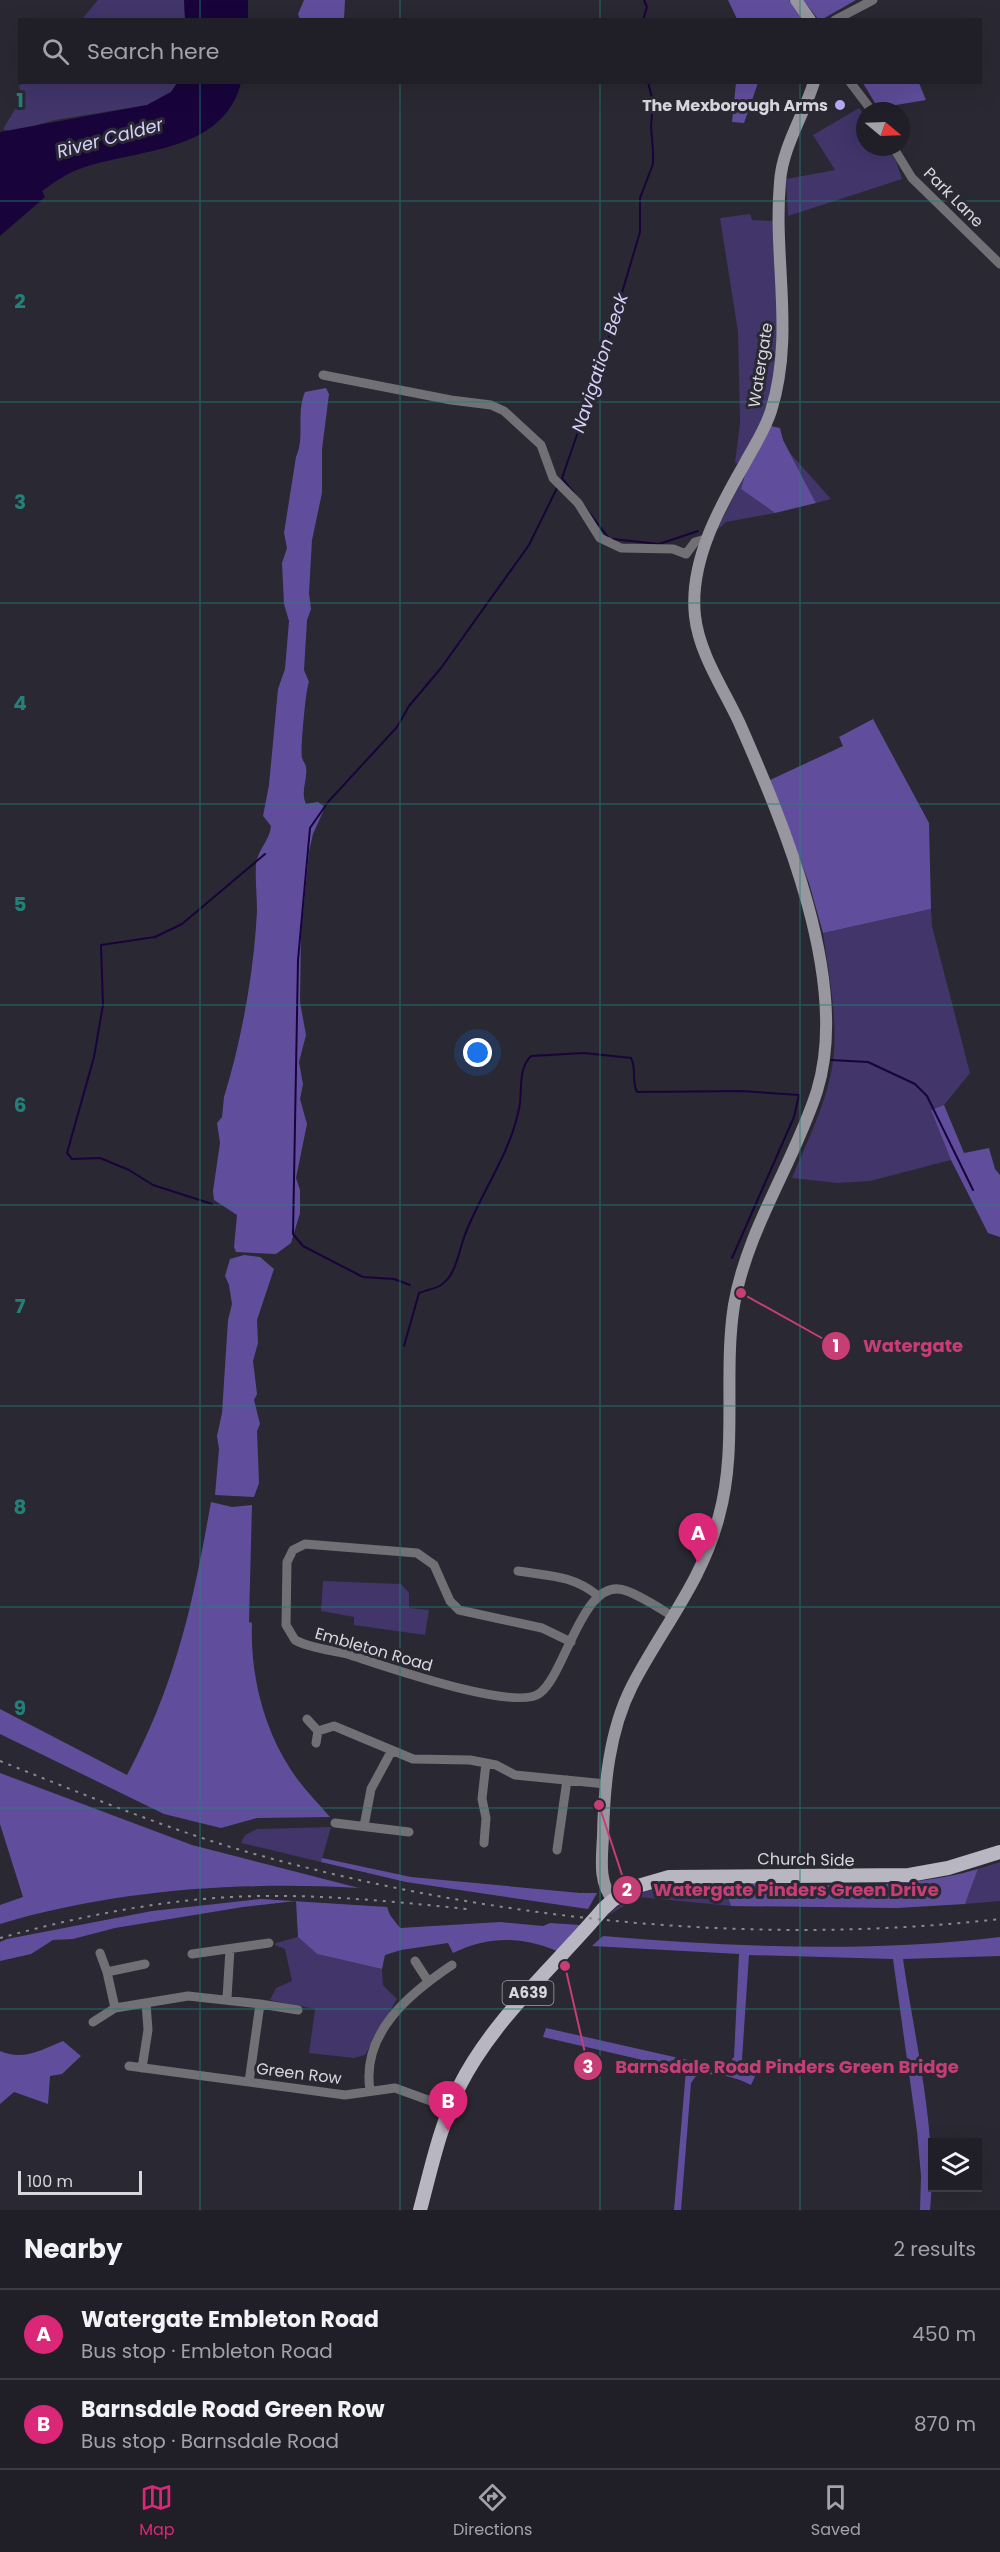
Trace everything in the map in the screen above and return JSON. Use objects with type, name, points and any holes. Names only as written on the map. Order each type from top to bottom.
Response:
[{"type":"main road","points":[[796,0],[809,18]]},
{"type":"main road","name":"Watergate","points":[[613,1900],[605,1890],[603,1875],[606,1784],[614,1735],[624,1703],[674,1617],[709,1548],[725,1488],[734,1305],[742,1273],[816,1093],[825,1051],[825,1000],[813,924],[766,785],[699,636],[694,599],[698,571],[709,538],[729,492],[772,409],[785,325],[779,178],[813,84]]},
{"type":"main road","name":"Church Side","points":[[613,1900],[638,1886],[669,1877],[909,1875],[948,1869],[1000,1852]]},
{"type":"main road","name":"A639","points":[[420,2210],[450,2108],[464,2077],[498,2025],[613,1900]]},
{"type":"street","points":[[840,18],[873,0]]},
{"type":"street","points":[[852,84],[865,102]]},
{"type":"street","name":"Park Lane","points":[[899,156],[912,178],[1000,264]]},
{"type":"street","points":[[323,375],[451,400],[491,405],[504,411],[541,445],[553,478],[578,503],[600,538],[621,548],[673,549],[687,554]]},
{"type":"street","points":[[687,554],[695,542],[709,538]]},
{"type":"street","points":[[687,554],[690,564],[698,571]]},
{"type":"street","name":"Embleton Road","points":[[571,1642],[542,1628],[472,1615],[459,1610],[450,1601],[434,1565],[417,1553],[305,1544],[293,1550],[287,1562],[286,1625],[295,1640],[443,1685],[526,1698],[539,1695],[550,1682],[597,1595]]},
{"type":"street","points":[[518,1571],[571,1579],[582,1583],[597,1595],[611,1588],[625,1590],[674,1617]]},
{"type":"street","points":[[307,1719],[318,1731]]},
{"type":"street","points":[[318,1731],[334,1726],[391,1752],[413,1759],[486,1763],[515,1775],[606,1784]]},
{"type":"street","points":[[316,1743],[318,1731]]},
{"type":"street","points":[[364,1826],[370,1789],[391,1752]]},
{"type":"street","points":[[484,1843],[486,1818],[482,1799],[486,1763]]},
{"type":"street","points":[[557,1851],[567,1780]]},
{"type":"street","points":[[335,1823],[409,1832]]},
{"type":"street","points":[[192,1954],[269,1943]]},
{"type":"street","points":[[227,1998],[230,1949]]},
{"type":"street","points":[[100,1953],[115,2008]]},
{"type":"street","points":[[415,1961],[428,1981]]},
{"type":"street","points":[[107,1972],[145,1964]]},
{"type":"street","points":[[370,2090],[368,2069],[371,2053],[402,2002],[452,1965]]},
{"type":"street","points":[[93,2022],[115,2008],[188,1996],[227,1998],[298,2010]]},
{"type":"street","points":[[142,2068],[148,2026],[146,2003]]},
{"type":"street","points":[[249,2082],[260,2004]]},
{"type":"street","name":"Green Row","points":[[129,2066],[345,2095],[395,2088],[450,2108]]},
{"type":"shaded area","points":[[98,0],[184,0],[185,18],[83,18]]},
{"type":"shaded area","points":[[304,0],[345,0],[344,18],[300,18],[298,14]]},
{"type":"shaded area","points":[[728,0],[789,0],[802,18],[737,18]]},
{"type":"shaded area","points":[[803,0],[856,0],[824,18],[817,18]]},
{"type":"shaded area","points":[[176,84],[171,92],[147,105],[55,120],[12,132],[3,129],[22,98],[19,85]]},
{"type":"shaded area","points":[[736,84],[758,84],[744,123],[732,122]]},
{"type":"shaded area","points":[[864,84],[919,84],[926,100],[910,103],[874,102]]},
{"type":"shaded area","points":[[856,110],[856,156],[892,156],[902,179],[788,216],[786,179],[835,170],[813,135]]},
{"type":"shaded area","points":[[750,214],[752,220],[774,221],[779,291],[779,337],[773,383],[767,406],[739,464],[735,463],[740,423],[738,332],[720,218]]},
{"type":"shaded area","points":[[326,388],[329,394],[322,449],[322,493],[312,540],[309,593],[311,609],[307,620],[304,670],[309,682],[302,744],[302,758],[306,766],[304,799],[306,804],[318,802],[325,807],[313,834],[309,852],[301,935],[300,1002],[306,1035],[299,1062],[303,1084],[300,1099],[307,1124],[296,1178],[300,1190],[300,1213],[291,1243],[276,1254],[236,1252],[234,1247],[237,1215],[214,1200],[213,1191],[220,1143],[217,1123],[222,1117],[224,1097],[242,1028],[250,981],[257,911],[256,864],[269,836],[271,826],[263,816],[269,785],[278,689],[285,669],[289,621],[284,604],[282,563],[287,548],[284,533],[299,449],[302,400],[305,392]]},
{"type":"shaded area","points":[[771,426],[780,428],[783,440],[816,503],[775,513],[741,489],[746,471]]},
{"type":"shaded area","points":[[790,453],[831,499],[816,503]]},
{"type":"shaded area","points":[[746,471],[741,489],[775,513],[726,522],[717,530]]},
{"type":"shaded area","points":[[873,719],[929,823],[931,909],[823,933],[809,883],[770,780],[843,746],[839,737]]},
{"type":"shaded area","points":[[931,909],[932,926],[970,1073],[944,1105],[931,1110],[951,1160],[870,1181],[838,1183],[792,1178],[822,1106],[833,1061],[834,1013],[823,933]]},
{"type":"shaded area","points":[[944,1105],[964,1153],[989,1148],[995,1169],[1000,1175],[1000,1237],[988,1233],[951,1160],[931,1110]]},
{"type":"shaded area","points":[[244,1255],[260,1257],[274,1269],[257,1320],[258,1343],[253,1361],[257,1394],[254,1400],[260,1424],[257,1431],[259,1483],[254,1497],[215,1495],[219,1449],[217,1436],[222,1413],[228,1320],[232,1304],[225,1276],[230,1259]]},
{"type":"shaded area","points":[[211,1502],[232,1507],[252,1505],[249,1622],[252,1623],[253,1661],[260,1700],[273,1736],[291,1770],[330,1817],[257,1818],[221,1828],[164,1814],[0,1734],[0,1709],[127,1775],[158,1708],[181,1642]]},
{"type":"shaded area","points":[[323,1581],[401,1584],[409,1593],[409,1608],[429,1610],[425,1635],[354,1625],[354,1617],[321,1611]]},
{"type":"shaded area","points":[[0,1773],[192,1845],[359,1888],[268,1886],[178,1891],[88,1903],[0,1924],[0,1905],[23,1897],[0,1824]]},
{"type":"shaded area","points":[[331,1827],[321,1862],[241,1843],[245,1835],[257,1829]]},
{"type":"shaded area","points":[[322,1858],[411,1877],[597,1893],[588,1909],[406,1882],[321,1862]]},
{"type":"shaded area","points":[[1000,1862],[1000,1901],[965,1904],[978,1869]]},
{"type":"shaded area","points":[[978,1869],[965,1904],[897,1908],[731,1906],[723,1882],[819,1885],[884,1884],[947,1877]]},
{"type":"shaded area","points":[[723,1882],[731,1906],[639,1897],[607,1916],[620,1905],[647,1891],[691,1883]]},
{"type":"shaded area","points":[[261,1899],[295,1901],[243,1907],[115,1928],[73,1939],[53,1940],[31,1954],[0,1961],[0,1942],[7,1939],[152,1911]]},
{"type":"shaded area","points":[[296,1901],[387,1907],[400,1928],[500,1922],[543,1926],[550,1923],[580,1925],[557,1951],[530,1943],[505,1940],[479,1943],[453,1953],[448,1943],[401,1950],[385,1955],[382,1969],[317,1954],[298,1937]]},
{"type":"shaded area","points":[[603,1936],[802,1947],[901,1945],[1000,1937],[1000,1956],[903,1959],[928,2117],[930,2210],[920,2210],[921,2176],[917,2131],[893,1959],[749,1955],[742,2059],[744,2067],[756,2074],[751,2085],[731,2077],[710,2074],[696,2076],[691,2083],[681,2210],[674,2210],[686,2070],[543,2037],[546,2028],[725,2067],[734,2057],[739,1954],[592,1946]]},
{"type":"shaded area","points":[[298,1937],[317,1954],[382,1969],[383,1985],[397,1999],[365,2055],[354,2058],[309,2053],[315,2009],[270,2000],[276,1988],[292,1981],[285,1949],[275,1945]]},
{"type":"shaded area","points":[[63,2041],[81,2056],[62,2074],[50,2076],[48,2104],[14,2092],[0,2104],[0,2051],[24,2055]]},
{"type":"water","points":[[184,0],[248,0],[248,18],[185,18]]},
{"type":"water","name":"River Calder","points":[[176,84],[241,84],[231,106],[216,123],[197,136],[175,145],[71,172],[42,191],[45,197],[0,236],[0,132],[147,105],[171,92]]},
{"type":"waterway","name":"Navigation Beck","points":[[644,0],[647,7],[644,18]]},
{"type":"waterway","name":"Navigation Beck","points":[[608,537],[562,478],[596,380],[640,232],[640,198],[653,164],[651,126],[653,102],[648,84]]},
{"type":"waterway","points":[[410,1285],[394,1279],[363,1277],[303,1246],[293,1234],[298,960],[310,828],[328,802],[397,727],[409,706],[441,668],[529,545],[557,488]]},
{"type":"waterway","name":"Navigation Beck","points":[[613,539],[659,544],[698,531]]},
{"type":"waterway","points":[[212,1204],[153,1185],[129,1170],[100,1158],[72,1159],[67,1153],[94,1057],[103,1005],[101,945],[155,937],[182,924],[265,854]]},
{"type":"waterway","points":[[404,1346],[419,1293],[436,1288],[451,1275],[466,1232],[503,1156],[515,1125],[520,1102],[522,1074],[531,1056],[584,1053],[631,1058],[637,1092],[742,1091],[799,1095],[794,1117],[732,1258]]},
{"type":"waterway","points":[[831,1060],[868,1062],[915,1084],[927,1096],[973,1190]]},
{"type":"railway","points":[[0,1761],[219,1844],[342,1876],[435,1896],[528,1911],[622,1922],[717,1928],[812,1930],[906,1927],[1000,1919]]},
{"type":"railway","points":[[0,1938],[129,1909],[228,1897],[338,1898],[467,1909]]},
{"type":"place","name":"The Mexborough Arms","points":[[840,105]]},
{"type":"place","name":"Watergate","points":[[741,1293]]},
{"type":"place","name":"Watergate Embleton Road","points":[[698,1563]]},
{"type":"place","name":"Watergate Pinders Green Drive","points":[[599,1805]]},
{"type":"place","name":"Barnsdale Road Pinders Green Bridge","points":[[565,1966]]},
{"type":"place","name":"Barnsdale Road Green Row","points":[[448,2131]]}]
